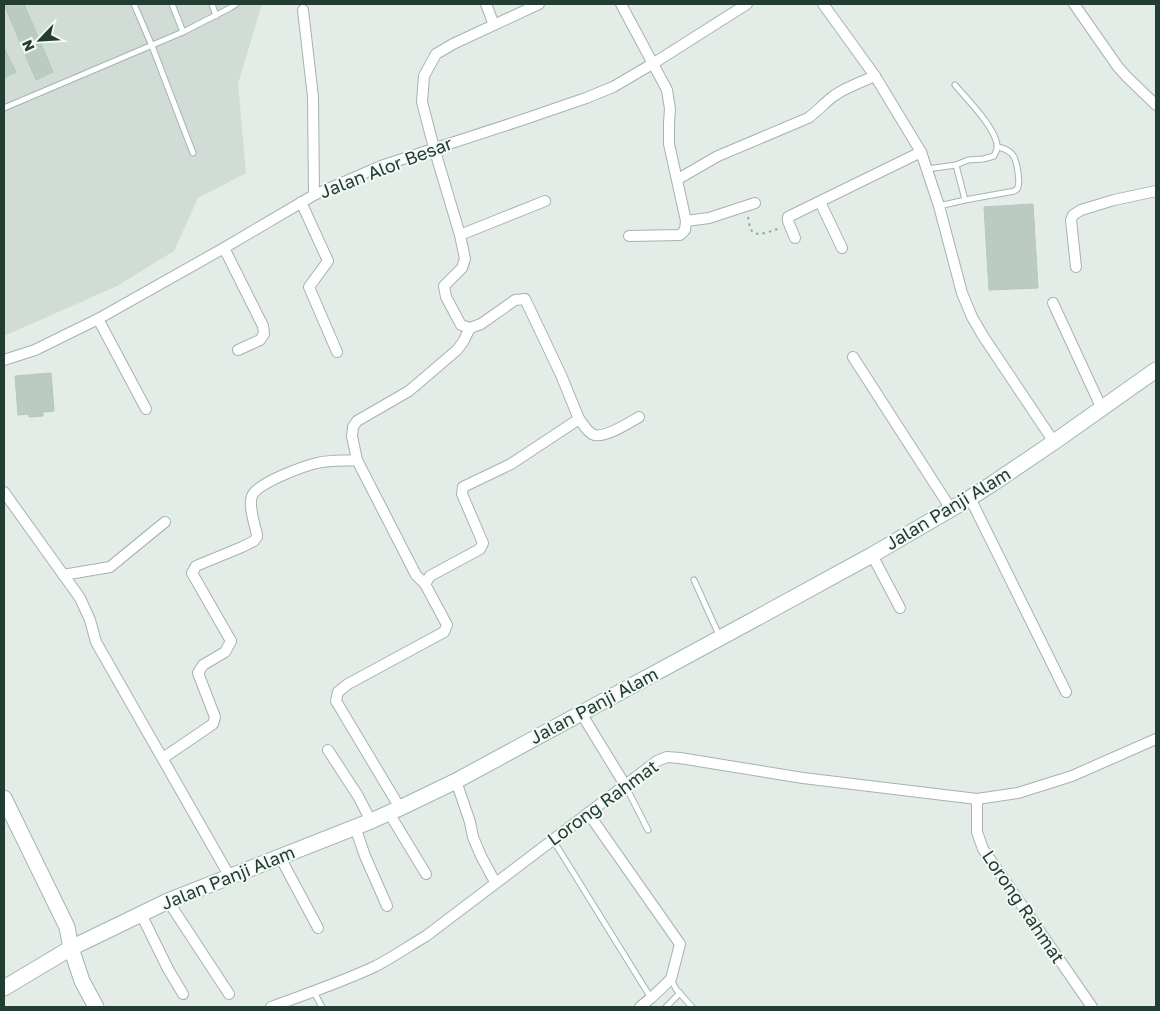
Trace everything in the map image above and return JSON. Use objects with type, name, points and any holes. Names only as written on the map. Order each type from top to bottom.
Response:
[{"type":"main road","name":"Jalan Panji Alam","points":[[4,988],[71,948],[168,901],[372,821],[456,781],[720,638],[970,498],[1102,409],[1156,370]]},
{"type":"main road","points":[[4,798],[67,927],[71,948],[82,981],[96,1007]]},
{"type":"street","points":[[486,4],[494,25]]},
{"type":"street","points":[[539,4],[453,44],[436,54],[424,76],[422,102],[460,235],[465,259],[462,268],[444,286],[446,297],[461,325],[470,328],[481,324],[515,300],[525,299],[561,375],[579,419],[591,434],[596,436],[613,431],[639,418]]},
{"type":"street","points":[[621,4],[667,90],[670,108],[669,144],[686,221],[685,230],[680,235],[629,236]]},
{"type":"street","name":"Jalan Alor Besar","points":[[4,360],[35,350],[98,318],[314,196],[381,166],[586,98],[613,87],[654,64],[747,4]]},
{"type":"street","points":[[823,4],[875,76],[921,152],[939,206],[962,293],[972,317],[1054,442]]},
{"type":"street","points":[[1074,4],[1118,67],[1156,105]]},
{"type":"street","points":[[303,10],[313,97],[314,196]]},
{"type":"street","points":[[678,179],[718,156],[808,118],[836,94],[875,76]]},
{"type":"street","points":[[795,238],[788,217],[921,152]]},
{"type":"street","points":[[1076,267],[1071,220],[1073,215],[1081,210],[1114,200],[1156,191]]},
{"type":"street","points":[[460,235],[545,201]]},
{"type":"street","points":[[301,202],[328,262],[309,287],[337,352]]},
{"type":"street","points":[[820,202],[842,248]]},
{"type":"street","points":[[686,221],[708,218],[750,205]]},
{"type":"street","points":[[224,248],[263,326],[264,334],[260,340],[238,350]]},
{"type":"street","points":[[1053,303],[1102,409]]},
{"type":"street","points":[[98,318],[146,409]]},
{"type":"street","points":[[426,874],[395,811],[336,701],[338,692],[348,684],[444,632],[447,625],[425,584],[416,575],[356,460],[352,436],[353,427],[357,421],[409,391],[457,350],[470,328]]},
{"type":"street","points":[[853,357],[951,509]]},
{"type":"street","points":[[425,584],[430,576],[480,549],[483,542],[462,494],[463,487],[511,464],[579,419]]},
{"type":"street","points":[[163,758],[213,724],[215,717],[198,673],[203,665],[225,652],[231,642],[192,573],[196,566],[254,541],[257,534],[250,503],[252,495],[258,488],[276,478],[318,463],[356,460]]},
{"type":"street","points":[[4,492],[80,598],[90,620],[96,642],[230,877]]},
{"type":"street","points":[[970,498],[1066,692]]},
{"type":"street","points":[[63,575],[110,567],[165,522]]},
{"type":"street","points":[[872,554],[900,608]]},
{"type":"street","points":[[581,713],[625,785]]},
{"type":"street","name":"Lorong Rahmat","points":[[271,1007],[356,975],[399,953],[426,936],[657,761],[666,757],[802,778],[977,799],[1018,793],[1072,776],[1156,739]]},
{"type":"street","points":[[328,750],[372,821]]},
{"type":"street","points":[[456,781],[473,837],[495,882]]},
{"type":"street","name":"Lorong Rahmat","points":[[977,799],[977,832],[983,849],[1092,1007]]},
{"type":"street","points":[[588,813],[680,944],[671,979],[640,1007]]},
{"type":"street","points":[[355,827],[387,906]]},
{"type":"street","points":[[280,857],[318,928]]},
{"type":"street","points":[[168,901],[229,994]]},
{"type":"street","points":[[141,914],[168,969],[183,994]]},
{"type":"lane","points":[[134,4],[193,154]]},
{"type":"lane","points":[[172,4],[183,32]]},
{"type":"lane","points":[[212,4],[216,16]]},
{"type":"lane","points":[[4,108],[152,46],[216,16],[236,4]]},
{"type":"lane","points":[[927,169],[956,165],[968,160],[994,156],[998,147],[988,124],[955,85]]},
{"type":"lane","points":[[939,206],[1009,192],[1018,188],[1016,160],[1006,149],[998,147]]},
{"type":"lane","points":[[956,165],[965,200]]},
{"type":"lane","points":[[694,580],[720,638]]},
{"type":"lane","points":[[625,785],[648,830]]},
{"type":"lane","points":[[553,840],[651,998]]},
{"type":"lane","points":[[671,979],[692,1007]]},
{"type":"lane","points":[[314,991],[322,1007]]},
{"type":"lane","points":[[666,1007],[680,993]]},
{"type":"path","points":[[750,205],[751,229],[756,234],[766,233],[790,225]]},
{"type":"shaded area","points":[[4,4],[262,4],[238,84],[246,173],[198,198],[174,251],[117,286],[4,336]]},
{"type":"building","points":[[4,4],[24,4],[53,72],[36,80]]},
{"type":"building","points":[[4,48],[16,72],[4,78]]},
{"type":"building","points":[[1033,204],[1038,288],[989,290],[984,207]]},
{"type":"building","points":[[51,373],[54,411],[43,412],[43,416],[29,417],[29,414],[18,415],[15,376]]}]
